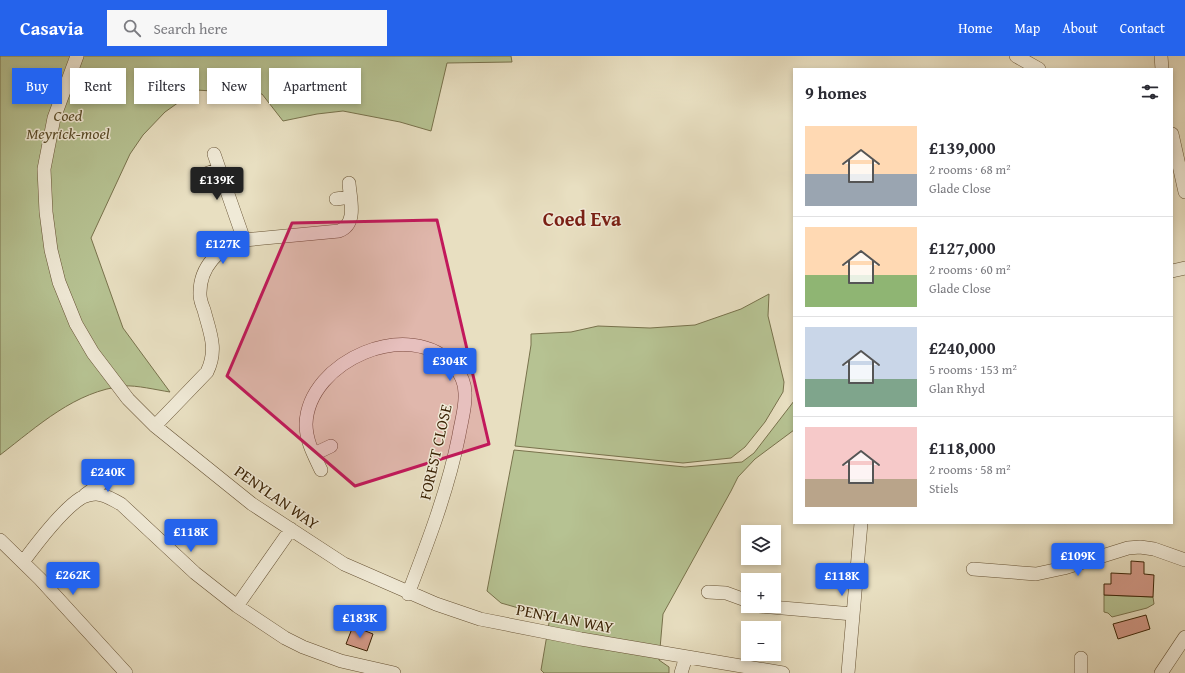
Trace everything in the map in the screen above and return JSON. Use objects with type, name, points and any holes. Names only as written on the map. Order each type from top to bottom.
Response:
[{"type":"street","name":"PENYLAN WAY","points":[[77,56],[54,118],[44,169],[46,212],[51,250],[59,282],[76,324],[93,353],[128,398],[155,426],[252,504],[344,564],[408,594],[480,619],[581,639],[783,673]]},
{"type":"street","points":[[1016,56],[1036,68]]},
{"type":"street","points":[[1162,56],[1162,68]]},
{"type":"street","points":[[1173,138],[1185,192]]},
{"type":"street","points":[[214,154],[244,240]]},
{"type":"street","points":[[200,176],[219,169]]},
{"type":"street","points":[[155,426],[207,372],[211,364],[213,352],[212,341],[200,296],[201,282],[206,268],[214,256],[235,242],[244,240],[339,231],[346,229],[352,214],[349,183]]},
{"type":"street","points":[[336,199],[350,197]]},
{"type":"street","points":[[1173,270],[1185,268]]},
{"type":"street","name":"FOREST CLOSE","points":[[321,470],[309,444],[306,423],[309,409],[315,394],[325,380],[338,368],[351,359],[375,348],[392,345],[405,345],[423,348],[438,353],[450,361],[458,371],[463,380],[465,393],[462,421],[440,508],[408,594]]},
{"type":"street","points":[[314,454],[331,446]]},
{"type":"street","points":[[23,562],[69,508],[107,478],[123,472]]},
{"type":"street","points":[[82,497],[96,494],[109,496],[121,504],[195,573],[237,606],[285,638],[303,647],[341,661],[394,673]]},
{"type":"street","points":[[848,673],[861,524]]},
{"type":"street","points":[[237,606],[291,529]]},
{"type":"street","points":[[0,540],[23,562],[126,673]]},
{"type":"street","points":[[973,570],[1036,574],[1059,570],[1128,548],[1140,547],[1154,549],[1185,560]]},
{"type":"street","points":[[708,592],[726,593],[741,598]]},
{"type":"street","points":[[781,608],[853,614]]},
{"type":"street","points":[[1161,673],[1185,638]]},
{"type":"street","points":[[682,673],[686,657]]},
{"type":"street","points":[[1081,658],[1081,673]]},
{"type":"highlighted area","points":[[437,220],[489,444],[355,486],[227,376],[292,223]]},
{"type":"green space","name":"Coed Meyrick-moel","points":[[0,56],[511,56],[512,62],[447,63],[431,131],[400,122],[343,111],[317,114],[283,121],[270,104],[361,104],[361,68],[269,68],[269,103],[261,94],[261,68],[207,68],[207,91],[199,90],[199,68],[134,68],[134,104],[176,104],[165,112],[143,135],[130,154],[91,238],[123,328],[170,392],[124,386],[106,389],[89,395],[73,402],[43,422],[0,455]]},
{"type":"green space","points":[[769,294],[768,316],[784,382],[783,392],[765,422],[745,447],[731,458],[683,463],[515,446],[531,345],[531,334],[571,332],[598,326],[650,328],[695,325],[741,309]]},
{"type":"green space","points":[[793,402],[793,431],[755,459],[738,477],[663,614],[659,660],[669,667],[669,673],[544,673],[541,670],[550,617],[501,603],[487,591],[514,450],[685,467],[742,462],[754,453]]},
{"type":"green space","points":[[1104,595],[1153,597],[1154,604],[1147,608],[1112,617],[1108,613],[1104,612]]},
{"type":"building","points":[[1131,561],[1144,562],[1144,574],[1154,575],[1153,597],[1104,595],[1104,584],[1111,584],[1111,573],[1131,574]]},
{"type":"building","points":[[1146,615],[1150,629],[1118,639],[1113,624]]},
{"type":"building","points":[[353,626],[373,634],[367,651],[346,644]]},
{"type":"district","name":"Coed Eva","points":[[582,219]]}]
